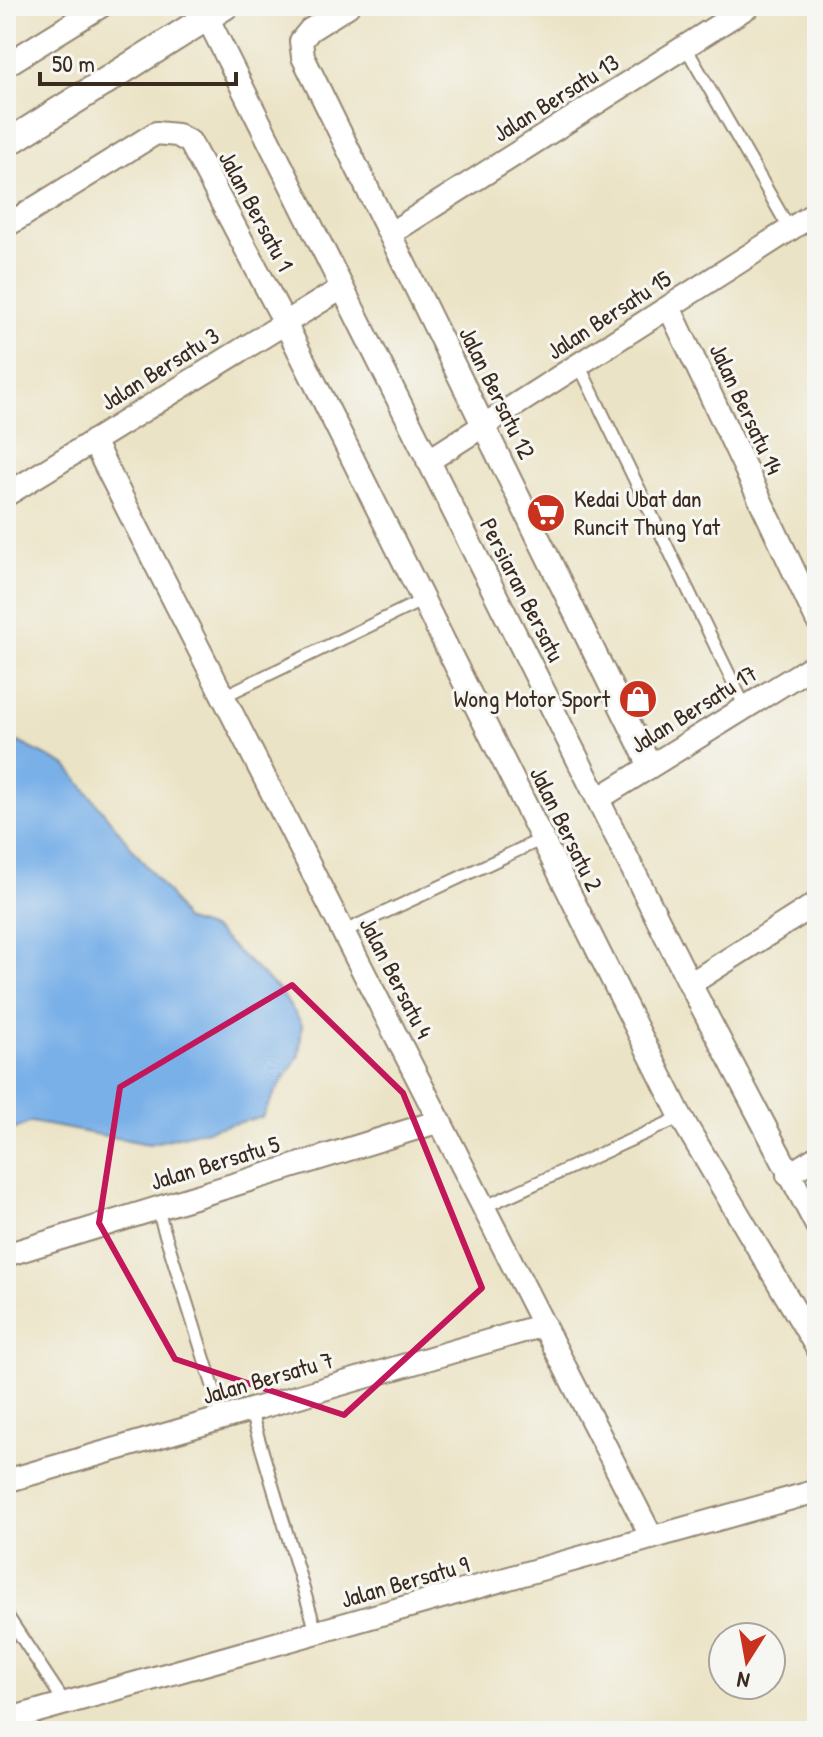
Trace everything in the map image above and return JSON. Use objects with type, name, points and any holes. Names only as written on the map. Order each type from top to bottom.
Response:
[{"type":"street","points":[[6,65],[101,6]]},
{"type":"street","name":"Jalan Bersatu 12","points":[[348,6],[310,30],[301,41],[303,57],[650,766]]},
{"type":"street","name":"Jalan Bersatu 13","points":[[391,233],[749,6]]},
{"type":"street","points":[[6,144],[216,12]]},
{"type":"street","name":"Persiaran Bersatu","points":[[216,12],[342,288],[690,984],[817,1226]]},
{"type":"street","name":"Jalan Bersatu 1","points":[[6,226],[156,133],[177,135],[190,142],[285,323]]},
{"type":"street","name":"Jalan Bersatu 15","points":[[428,461],[817,212]]},
{"type":"street","name":"Jalan Bersatu 3","points":[[6,495],[342,288]]},
{"type":"street","name":"Jalan Bersatu 14","points":[[669,307],[817,620]]},
{"type":"street","name":"Jalan Bersatu 2","points":[[285,323],[681,1117],[817,1348]]},
{"type":"street","name":"Jalan Bersatu 4","points":[[93,441],[652,1538]]},
{"type":"street","name":"Jalan Bersatu 17","points":[[598,799],[817,663]]},
{"type":"street","points":[[690,984],[817,903]]},
{"type":"street","name":"Jalan Bersatu 5","points":[[6,1255],[440,1121]]},
{"type":"street","points":[[788,1175],[817,1157]]},
{"type":"street","name":"Jalan Bersatu 7","points":[[6,1481],[544,1325]]},
{"type":"street","name":"Jalan Bersatu 9","points":[[6,1720],[817,1491]]},
{"type":"lane","points":[[685,46],[790,230]]},
{"type":"lane","points":[[579,365],[745,707]]},
{"type":"lane","points":[[224,696],[423,600]]},
{"type":"lane","points":[[343,932],[542,839]]},
{"type":"lane","points":[[484,1207],[681,1117]]},
{"type":"lane","points":[[157,1208],[223,1418]]},
{"type":"lane","points":[[250,1410],[317,1634]]},
{"type":"lane","points":[[6,1614],[65,1703]]},
{"type":"highlighted area","points":[[292,985],[403,1093],[482,1288],[344,1415],[175,1359],[99,1223],[120,1087]]},
{"type":"water","points":[[6,736],[67,766],[171,897],[184,920],[214,930],[280,991],[302,1024],[299,1056],[262,1117],[149,1144],[31,1122],[6,1133]]},
{"type":"place","name":"Kedai Ubat dan Runcit Thung Yat","points":[[546,513]]},
{"type":"place","name":"Wong Motor Sport","points":[[638,699]]}]
